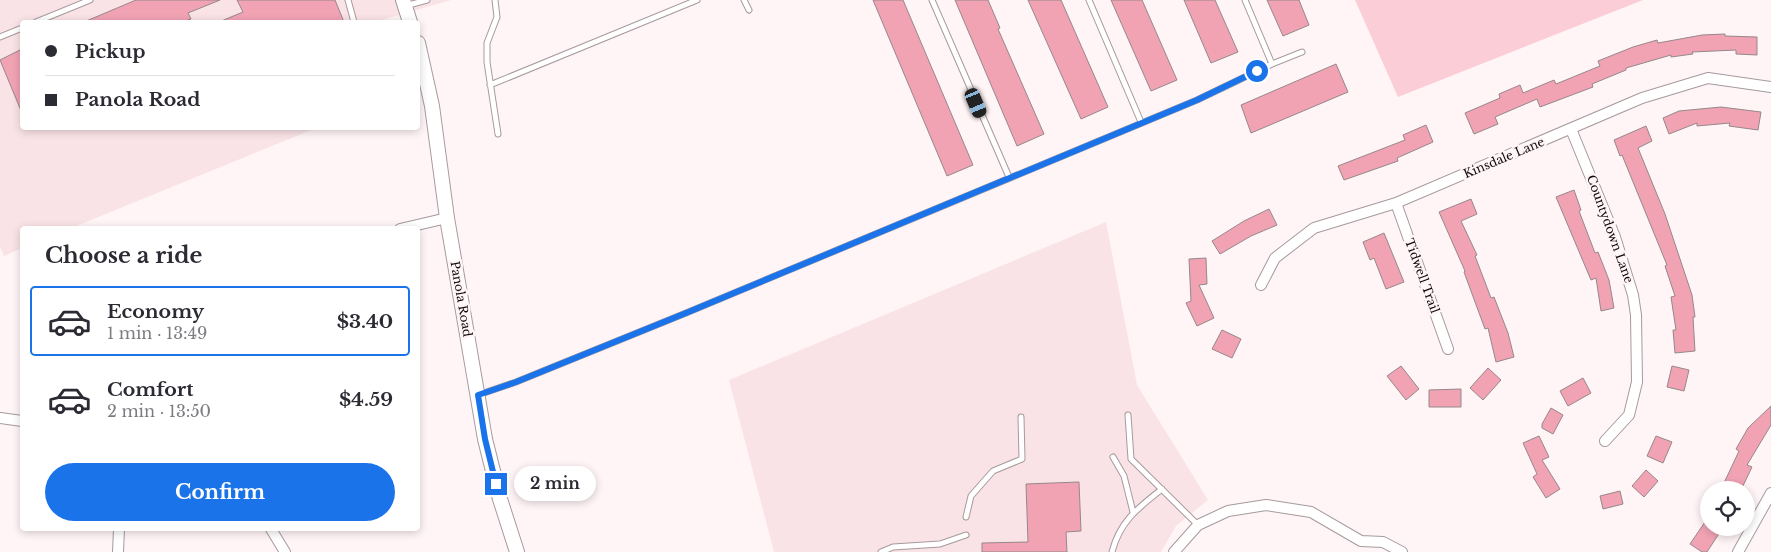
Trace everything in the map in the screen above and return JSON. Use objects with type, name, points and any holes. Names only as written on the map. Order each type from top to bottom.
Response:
[{"type":"main road","points":[[404,3],[409,20]]},
{"type":"main road","name":"Panola Road","points":[[420,52],[432,106],[448,218],[485,439],[500,499],[517,552]]},
{"type":"street","name":"Kinsdale Lane","points":[[1261,285],[1275,258],[1314,228],[1396,203],[1571,130],[1642,98],[1708,78],[1771,87]]},
{"type":"street","name":"Countydown Lane","points":[[1571,130],[1615,237],[1633,295],[1636,316],[1637,382],[1629,415],[1605,440]]},
{"type":"street","name":"Tidwell Trail","points":[[1396,203],[1448,349]]},
{"type":"street","points":[[413,226],[448,218]]},
{"type":"street","points":[[0,418],[20,421]]},
{"type":"street","points":[[1738,552],[1771,494]]},
{"type":"street","points":[[1174,552],[1198,525],[1228,511],[1266,505],[1311,512],[1362,541],[1383,542],[1402,552]]},
{"type":"street","points":[[118,552],[119,531]]},
{"type":"street","points":[[272,531],[285,552]]},
{"type":"street","points":[[1357,552],[1362,541]]},
{"type":"lane","points":[[40,20],[83,1],[90,0]]},
{"type":"lane","points":[[348,0],[353,20]]},
{"type":"lane","points":[[404,3],[427,0]]},
{"type":"lane","points":[[495,0],[497,17],[488,43],[487,62],[498,134]]},
{"type":"lane","points":[[490,85],[696,0]]},
{"type":"lane","points":[[744,0],[749,10]]},
{"type":"lane","points":[[932,0],[1009,177]]},
{"type":"lane","points":[[1089,0],[1142,122]]},
{"type":"lane","points":[[1245,0],[1272,64]]},
{"type":"lane","points":[[0,37],[20,29]]},
{"type":"lane","points":[[478,395],[516,382],[686,313],[1197,100],[1272,64],[1302,52]]},
{"type":"lane","points":[[1128,415],[1131,459],[1198,525]]},
{"type":"lane","points":[[966,517],[971,496],[993,471],[1022,459],[1021,417]]},
{"type":"lane","points":[[1113,457],[1124,476],[1133,512]]},
{"type":"lane","points":[[1112,552],[1116,536],[1133,512],[1162,489]]},
{"type":"lane","points":[[881,552],[893,548],[940,544],[966,535]]},
{"type":"shaded area","points":[[0,0],[451,0],[382,20],[20,20],[20,130],[311,130],[76,226],[20,226],[20,249],[4,256],[0,247]]},
{"type":"shaded area","points":[[1355,0],[1643,0],[1398,97]]},
{"type":"shaded area","points":[[1106,222],[1137,385],[1208,500],[1176,526],[1161,552],[774,552],[729,380]]},
{"type":"building","points":[[136,0],[220,0],[188,13],[191,19],[188,20],[89,20]]},
{"type":"building","points":[[237,0],[335,0],[343,20],[224,20],[243,12]]},
{"type":"building","points":[[873,0],[903,0],[973,165],[947,176]]},
{"type":"building","points":[[955,0],[988,0],[1000,28],[998,29],[1044,134],[1017,146]]},
{"type":"building","points":[[1028,0],[1061,0],[1108,107],[1081,119]]},
{"type":"building","points":[[1111,0],[1142,0],[1177,80],[1151,91]]},
{"type":"building","points":[[1184,0],[1215,0],[1238,52],[1211,63]]},
{"type":"building","points":[[1267,0],[1299,0],[1309,25],[1283,36]]},
{"type":"building","points":[[1725,34],[1725,36],[1757,37],[1757,55],[1736,54],[1736,50],[1692,52],[1693,54],[1671,57],[1671,55],[1626,68],[1626,70],[1592,84],[1593,87],[1540,107],[1537,99],[1495,117],[1498,124],[1474,134],[1465,113],[1500,98],[1499,94],[1520,85],[1523,93],[1554,80],[1556,84],[1600,66],[1598,61],[1633,47],[1657,40],[1658,43],[1702,35]]},
{"type":"building","points":[[20,50],[20,108],[0,60]]},
{"type":"building","points":[[1336,64],[1348,92],[1251,133],[1241,105]]},
{"type":"building","points":[[1721,107],[1761,112],[1758,130],[1729,126],[1730,123],[1697,126],[1697,123],[1669,134],[1663,118],[1679,111]]},
{"type":"building","points":[[1426,125],[1433,142],[1397,158],[1398,161],[1344,180],[1338,166],[1405,140],[1403,135]]},
{"type":"building","points":[[1646,126],[1652,141],[1638,148],[1665,214],[1692,295],[1695,317],[1693,317],[1695,351],[1675,353],[1673,330],[1676,330],[1671,297],[1675,296],[1665,266],[1667,265],[1622,155],[1620,156],[1614,140]]},
{"type":"building","points":[[1574,190],[1581,210],[1579,211],[1595,253],[1598,252],[1609,280],[1614,308],[1601,311],[1596,278],[1591,280],[1556,197]]},
{"type":"building","points":[[1471,199],[1477,214],[1461,221],[1477,255],[1475,256],[1491,298],[1494,297],[1508,333],[1514,357],[1496,362],[1488,328],[1485,329],[1465,271],[1439,212]]},
{"type":"building","points":[[1269,209],[1277,225],[1251,236],[1220,254],[1212,241],[1244,221]]},
{"type":"building","points":[[1384,233],[1404,282],[1386,289],[1374,258],[1370,260],[1363,242]]},
{"type":"building","points":[[1206,258],[1207,284],[1199,285],[1214,318],[1197,326],[1186,303],[1191,301],[1189,259]]},
{"type":"building","points":[[1222,330],[1241,339],[1232,358],[1212,349]]},
{"type":"building","points":[[1401,366],[1419,389],[1406,400],[1387,376]]},
{"type":"building","points":[[1672,366],[1689,370],[1684,391],[1667,387]]},
{"type":"building","points":[[1488,368],[1501,380],[1483,400],[1470,388]]},
{"type":"building","points":[[1583,378],[1591,393],[1568,406],[1560,391]]},
{"type":"building","points":[[1461,389],[1461,407],[1429,407],[1429,390]]},
{"type":"building","points":[[1771,406],[1771,425],[1747,465],[1752,467],[1745,481],[1725,481],[1739,451],[1736,449],[1748,428]]},
{"type":"building","points":[[1551,408],[1563,415],[1553,434],[1542,428],[1542,424]]},
{"type":"building","points":[[1539,436],[1549,457],[1542,460],[1560,489],[1546,498],[1533,477],[1537,474],[1523,443]]},
{"type":"building","points":[[1656,436],[1672,442],[1663,463],[1647,456]]},
{"type":"building","points":[[1646,470],[1658,481],[1644,497],[1632,486]]},
{"type":"building","points":[[1079,482],[1081,531],[1066,532],[1067,552],[982,552],[982,543],[1028,542],[1026,484]]},
{"type":"building","points":[[1620,491],[1623,504],[1603,509],[1600,496]]},
{"type":"building","points":[[1700,529],[1700,536],[1717,536],[1707,552],[1702,552],[1690,544]]},
{"type":"route","points":[[496,484],[485,439],[478,395],[516,382],[686,313],[1197,100],[1257,71]]}]
